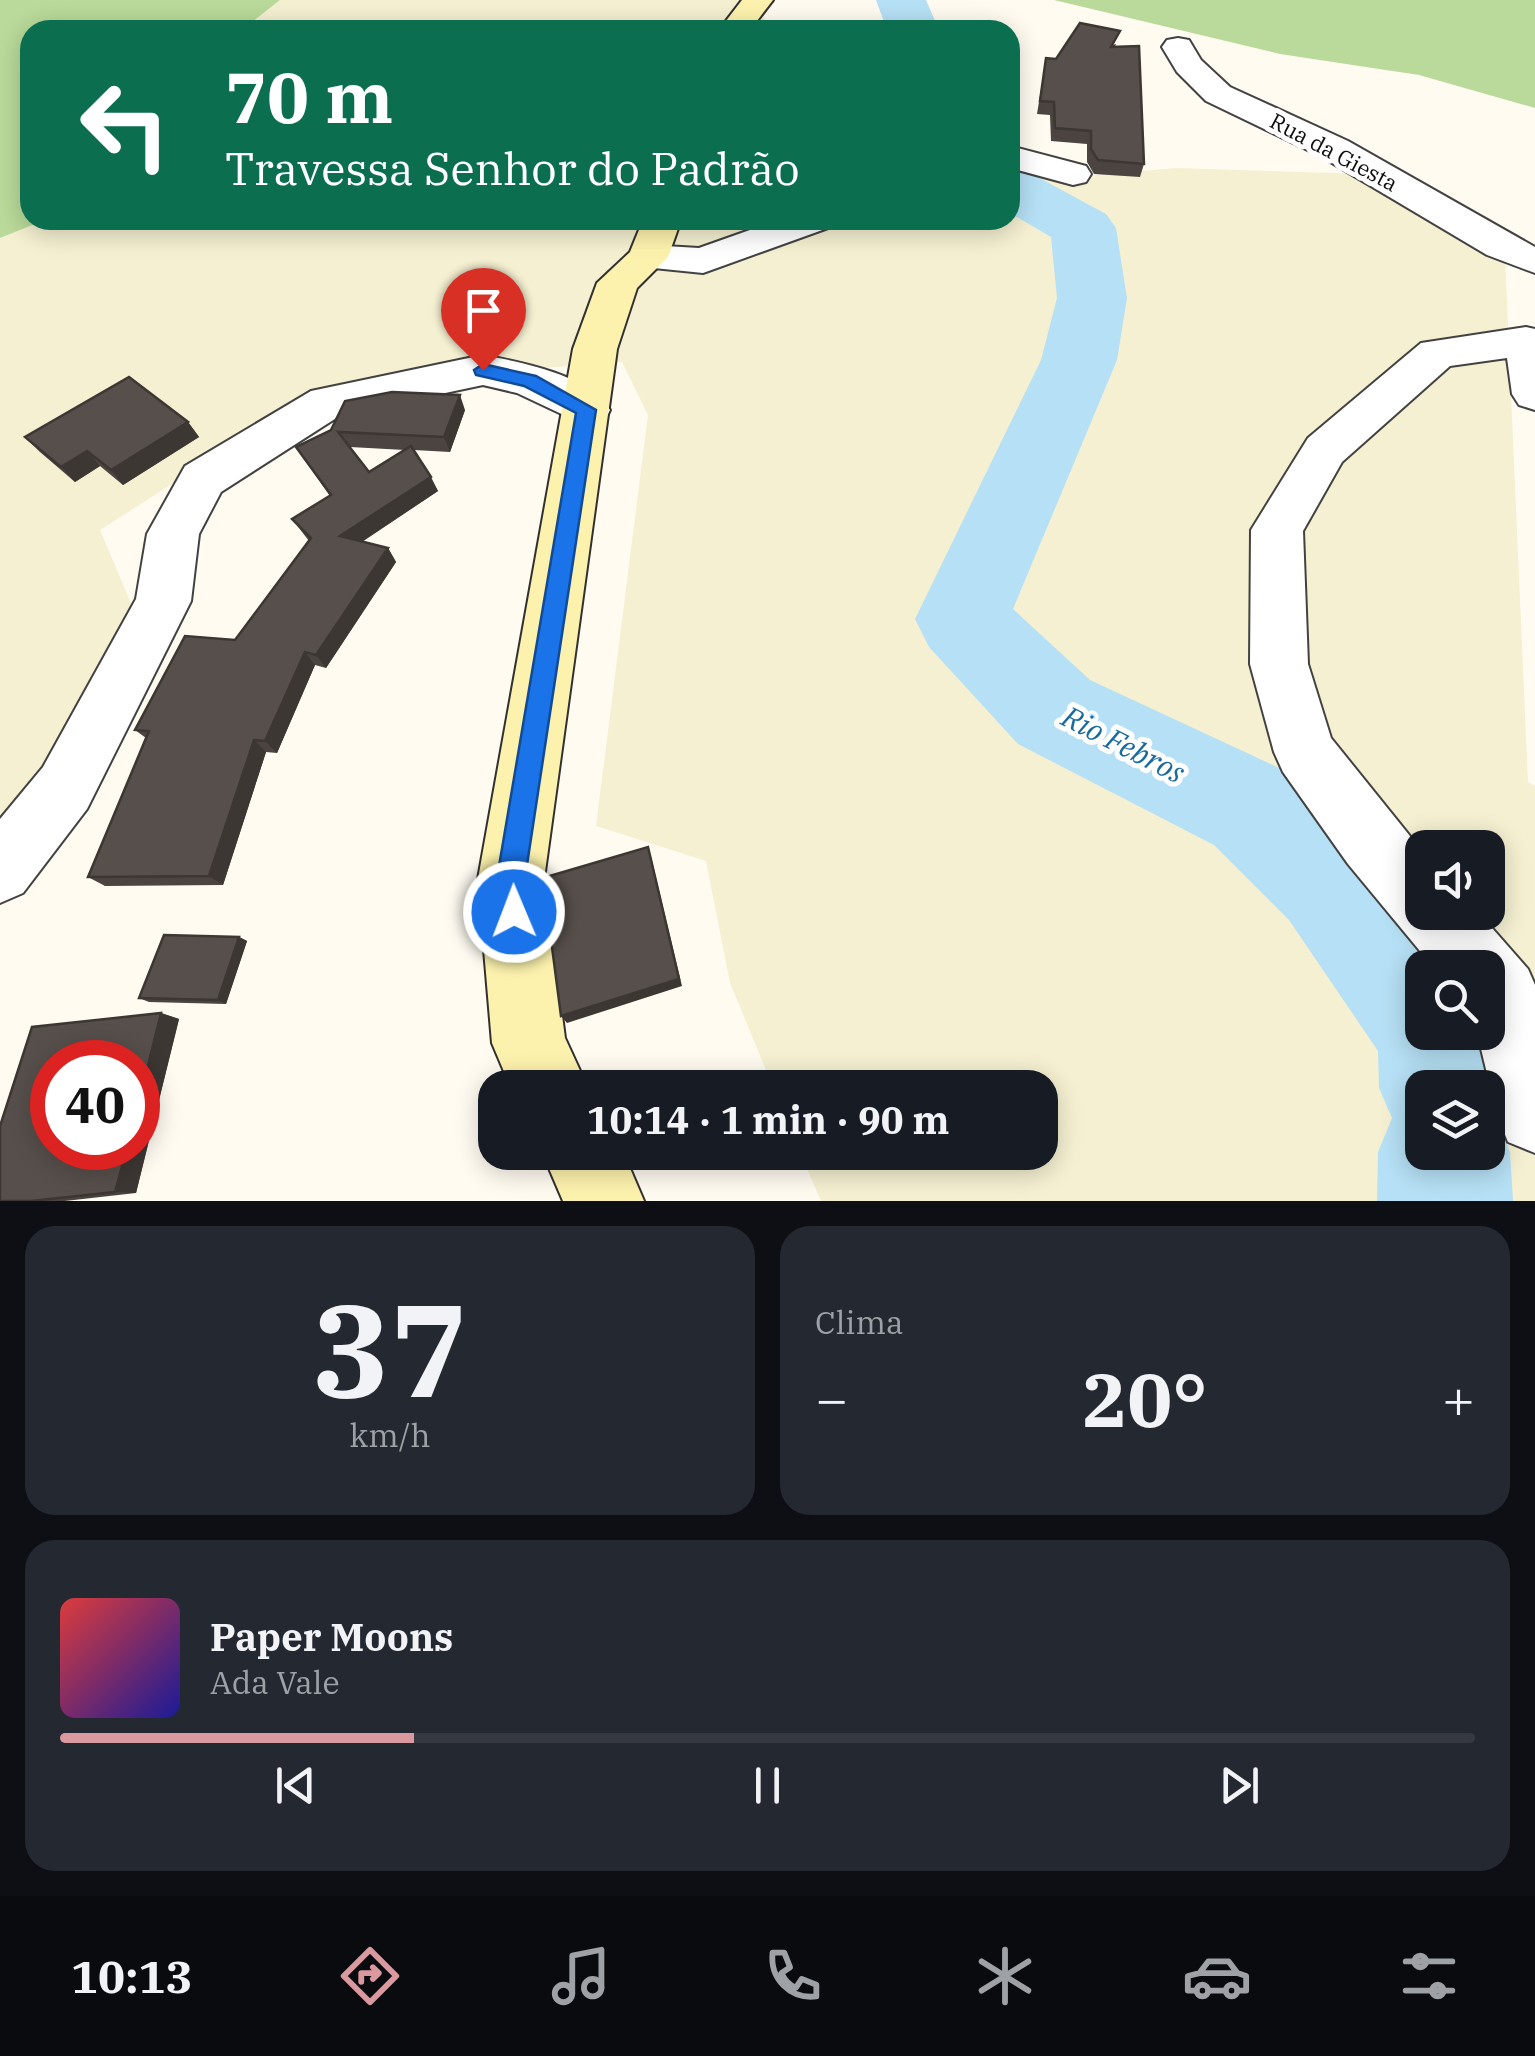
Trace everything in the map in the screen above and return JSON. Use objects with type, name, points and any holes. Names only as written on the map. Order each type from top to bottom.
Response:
[{"type":"street","points":[[742,20],[758,0]]},
{"type":"street","name":"Rua da Giesta","points":[[1178,47],[1188,65],[1218,94],[1335,149],[1518,254],[1535,294]]},
{"type":"street","points":[[1020,160],[1073,174]]},
{"type":"street","points":[[542,1070],[529,1043],[511,878],[595,348],[618,283],[655,239],[703,261],[787,230]]},
{"type":"street","points":[[1405,881],[1305,752],[1279,664],[1277,530],[1325,450],[1437,353],[1530,336],[1535,394]]},
{"type":"street","points":[[0,870],[64,788],[164,601],[173,534],[203,479],[326,402],[483,370],[530,380],[586,410]]},
{"type":"street","points":[[1447,930],[1465,950]]},
{"type":"street","points":[[1505,1002],[1535,1115]]},
{"type":"street","points":[[589,1170],[604,1201]]},
{"type":"shaded area","points":[[280,0],[776,0],[763,16],[766,20],[255,20]]},
{"type":"shaded area","points":[[1176,168],[1363,174],[1505,257],[1528,782],[1535,786],[1535,1201],[821,1201],[807,1170],[1058,1170],[1058,1070],[766,1070],[730,983],[706,861],[596,826],[648,415],[622,362],[416,378],[291,408],[100,530],[141,627],[0,832],[0,238],[20,230],[1020,230],[1020,176],[1060,178]]},
{"type":"green space","points":[[0,0],[280,0],[255,20],[20,20],[20,230],[0,238]]},
{"type":"green space","points":[[1054,0],[1535,0],[1535,108],[1419,75],[1280,54]]},
{"type":"building","points":[[1080,23],[1120,31],[1111,47],[1139,46],[1144,164],[1098,160],[1091,149],[1091,131],[1055,128],[1054,102],[1040,101],[1046,58],[1056,59]]},
{"type":"building","points":[[129,377],[188,422],[111,470],[87,451],[61,467],[25,437]]},
{"type":"building","points":[[392,392],[460,395],[444,437],[338,432],[369,472],[411,446],[431,477],[340,536],[388,548],[316,655],[305,652],[265,741],[254,740],[209,876],[88,877],[149,731],[135,730],[185,636],[235,640],[311,538],[292,519],[331,495],[296,447],[331,430],[345,401]]},
{"type":"building","points":[[648,847],[679,979],[561,1016],[543,878]]},
{"type":"building","points":[[164,935],[239,937],[218,1000],[139,998]]},
{"type":"building","points":[[161,1013],[154,1040],[30,1040],[30,1170],[121,1170],[115,1192],[0,1201],[0,1126],[32,1027]]},
{"type":"waterway","name":"Rio Febros","points":[[901,0],[909,20]]},
{"type":"waterway","name":"Rio Febros","points":[[1020,193],[1083,228],[1092,298],[1079,360],[962,619],[1054,712],[1252,809],[1329,880],[1405,985]]},
{"type":"waterway","name":"Rio Febros","points":[[1440,1050],[1442,1070]]},
{"type":"waterway","name":"Rio Febros","points":[[1444,1170],[1445,1201]]},
{"type":"route","points":[[483,370],[530,380],[586,410],[511,878],[514,912]]}]
